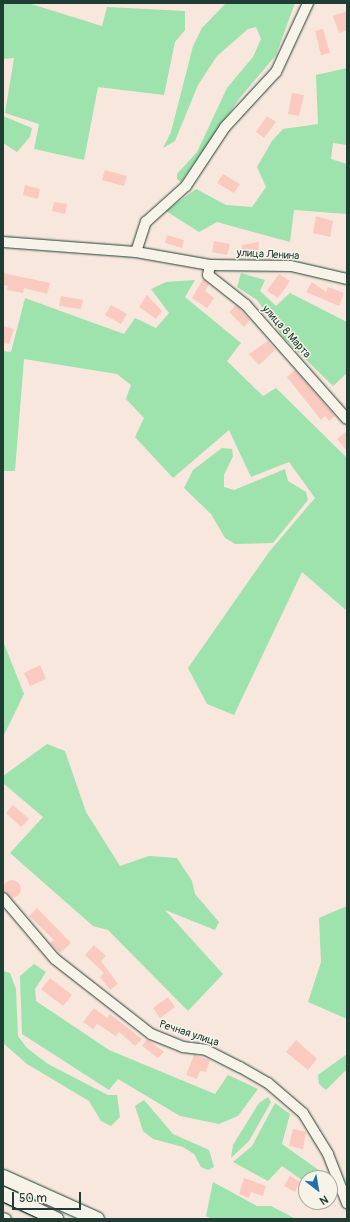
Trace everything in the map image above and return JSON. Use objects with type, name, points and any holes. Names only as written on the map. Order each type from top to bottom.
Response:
[{"type":"main road","points":[[3,1177],[97,1219]]},
{"type":"main road","points":[[3,1194],[56,1219]]},
{"type":"street","points":[[136,252],[146,222],[186,186],[225,127],[276,72],[308,3]]},
{"type":"street","name":"улица Ленина","points":[[3,242],[136,252],[210,265],[291,266],[347,279]]},
{"type":"street","name":"улица 8 Марта","points":[[210,265],[208,276],[246,305],[347,419]]},
{"type":"street","name":"Речная улица","points":[[3,898],[55,959],[151,1034],[183,1047],[206,1050],[240,1067],[268,1084],[303,1113],[328,1154],[347,1203]]},
{"type":"green space","points":[[3,3],[28,3],[102,26],[107,7],[185,11],[185,30],[175,42],[164,95],[98,87],[84,160],[34,149],[39,124],[5,113],[14,58],[3,59]]},
{"type":"green space","points":[[226,3],[295,3],[276,55],[239,99],[181,182],[177,179],[177,174],[197,152],[227,88],[253,57],[261,39],[256,27],[248,29],[217,56],[198,85],[175,141],[163,148],[171,132],[193,46],[202,28]]},
{"type":"green space","points":[[347,68],[347,145],[333,143],[331,159],[347,164],[347,214],[294,210],[290,242],[217,222],[199,232],[166,211],[196,189],[226,205],[252,207],[266,187],[257,167],[272,141],[283,129],[318,124],[316,75]]},
{"type":"green space","points":[[3,116],[32,128],[30,137],[17,152],[3,143]]},
{"type":"green space","points":[[241,273],[265,280],[260,291],[276,306],[290,293],[347,322],[347,373],[333,386],[283,337],[257,300],[237,287]]},
{"type":"green space","points":[[195,280],[185,297],[241,343],[227,361],[263,396],[276,388],[347,458],[347,611],[302,572],[234,715],[207,704],[188,668],[269,552],[315,498],[289,462],[251,477],[229,430],[173,478],[135,437],[144,418],[126,399],[131,385],[117,374],[24,359],[15,471],[3,471],[3,351],[11,352],[25,298],[124,334],[135,318],[156,328],[169,313],[151,289],[166,282]]},
{"type":"green space","points":[[222,448],[232,449],[233,456],[224,475],[224,487],[234,490],[285,469],[288,481],[306,492],[308,500],[273,543],[235,544],[225,538],[211,514],[184,488],[193,470]]},
{"type":"green space","points":[[3,641],[24,694],[3,737]]},
{"type":"green space","points":[[47,744],[65,751],[86,812],[120,866],[149,856],[177,858],[192,881],[195,894],[219,922],[215,930],[165,910],[223,974],[188,1011],[108,930],[93,926],[10,853],[43,817],[3,783],[3,776]]},
{"type":"green space","points":[[347,906],[347,1019],[308,1002],[321,962],[319,918]]},
{"type":"green space","points":[[34,964],[46,972],[35,989],[36,1001],[109,1050],[215,1094],[228,1075],[258,1089],[238,1116],[219,1124],[180,1116],[118,1079],[109,1090],[22,1034],[20,976]]},
{"type":"green space","points":[[3,971],[10,973],[16,989],[18,1036],[27,1048],[48,1064],[108,1095],[117,1095],[120,1117],[111,1126],[101,1121],[89,1101],[27,1064],[3,1043]]},
{"type":"green space","points":[[347,1054],[347,1069],[326,1090],[319,1084],[318,1075]]},
{"type":"green space","points":[[268,1097],[271,1102],[249,1141],[231,1158],[233,1145],[259,1103]]},
{"type":"green space","points":[[144,1100],[173,1134],[209,1150],[214,1167],[208,1170],[201,1167],[194,1154],[183,1147],[153,1139],[143,1131],[135,1106]]},
{"type":"green space","points":[[275,1103],[290,1114],[282,1144],[319,1170],[298,1170],[298,1177],[282,1166],[268,1181],[233,1162],[252,1146]]},
{"type":"green space","points":[[213,1182],[257,1206],[271,1206],[296,1219],[212,1219],[206,1216]]},
{"type":"building","points":[[347,11],[347,30],[339,33],[333,16]]},
{"type":"building","points":[[323,29],[330,53],[321,55],[315,31]]},
{"type":"building","points":[[292,93],[304,95],[299,116],[288,114]]},
{"type":"building","points":[[267,116],[276,122],[264,138],[256,132]]},
{"type":"building","points":[[105,170],[127,176],[124,186],[102,180]]},
{"type":"building","points":[[223,174],[240,184],[234,193],[217,183]]},
{"type":"building","points":[[25,185],[40,189],[38,199],[23,195]]},
{"type":"building","points":[[54,202],[67,204],[65,214],[52,211]]},
{"type":"building","points":[[316,216],[333,221],[330,237],[313,233]]},
{"type":"building","points":[[167,235],[184,240],[182,248],[165,243]]},
{"type":"building","points":[[214,241],[230,244],[227,255],[212,252]]},
{"type":"building","points":[[259,242],[258,253],[242,255],[242,245]]},
{"type":"building","points":[[3,273],[50,283],[47,294],[24,288],[23,293],[7,290],[8,286],[3,285]]},
{"type":"building","points":[[279,274],[290,281],[278,298],[267,291]]},
{"type":"building","points":[[203,279],[209,284],[205,291],[214,298],[207,308],[192,298]]},
{"type":"building","points":[[312,282],[326,292],[328,287],[344,293],[339,306],[306,292]]},
{"type":"building","points":[[147,295],[162,311],[156,319],[139,307]]},
{"type":"building","points":[[61,296],[83,300],[81,309],[59,306]]},
{"type":"building","points":[[111,305],[127,314],[121,324],[105,315]]},
{"type":"building","points":[[236,305],[250,320],[244,327],[229,312]]},
{"type":"building","points":[[3,326],[14,329],[9,344],[3,343]]},
{"type":"building","points":[[268,341],[275,350],[259,365],[249,354]]},
{"type":"building","points":[[295,370],[335,416],[329,421],[325,416],[321,420],[287,377]]},
{"type":"building","points":[[347,431],[347,451],[337,439]]},
{"type":"building","points":[[40,665],[46,679],[30,686],[24,673]]},
{"type":"building","points":[[13,805],[29,819],[21,827],[6,813]]},
{"type":"building","points":[[12,880],[18,883],[21,889],[18,895],[12,898],[6,895],[3,889],[6,883]]},
{"type":"building","points":[[37,908],[71,943],[60,953],[50,943],[54,940],[29,916]]},
{"type":"building","points":[[94,945],[106,956],[101,961],[118,984],[110,990],[100,977],[104,973],[85,955]]},
{"type":"building","points":[[50,978],[72,995],[63,1006],[41,989]]},
{"type":"building","points":[[168,997],[175,1007],[160,1018],[153,1008]]},
{"type":"building","points":[[94,1008],[107,1018],[110,1014],[142,1039],[135,1046],[119,1032],[116,1036],[97,1024],[93,1029],[83,1022]]},
{"type":"building","points":[[147,1039],[164,1052],[158,1058],[142,1046]]},
{"type":"building","points":[[296,1040],[317,1059],[308,1070],[286,1052]]},
{"type":"building","points":[[194,1055],[210,1060],[206,1072],[200,1071],[197,1079],[186,1075]]},
{"type":"building","points":[[293,1129],[306,1132],[303,1149],[289,1146]]},
{"type":"building","points":[[290,1176],[298,1181],[298,1186],[295,1192],[284,1186]]},
{"type":"building","points":[[244,1178],[266,1186],[263,1196],[251,1192],[249,1198],[239,1194]]},
{"type":"tram line","points":[[3,1202],[40,1219]]}]
